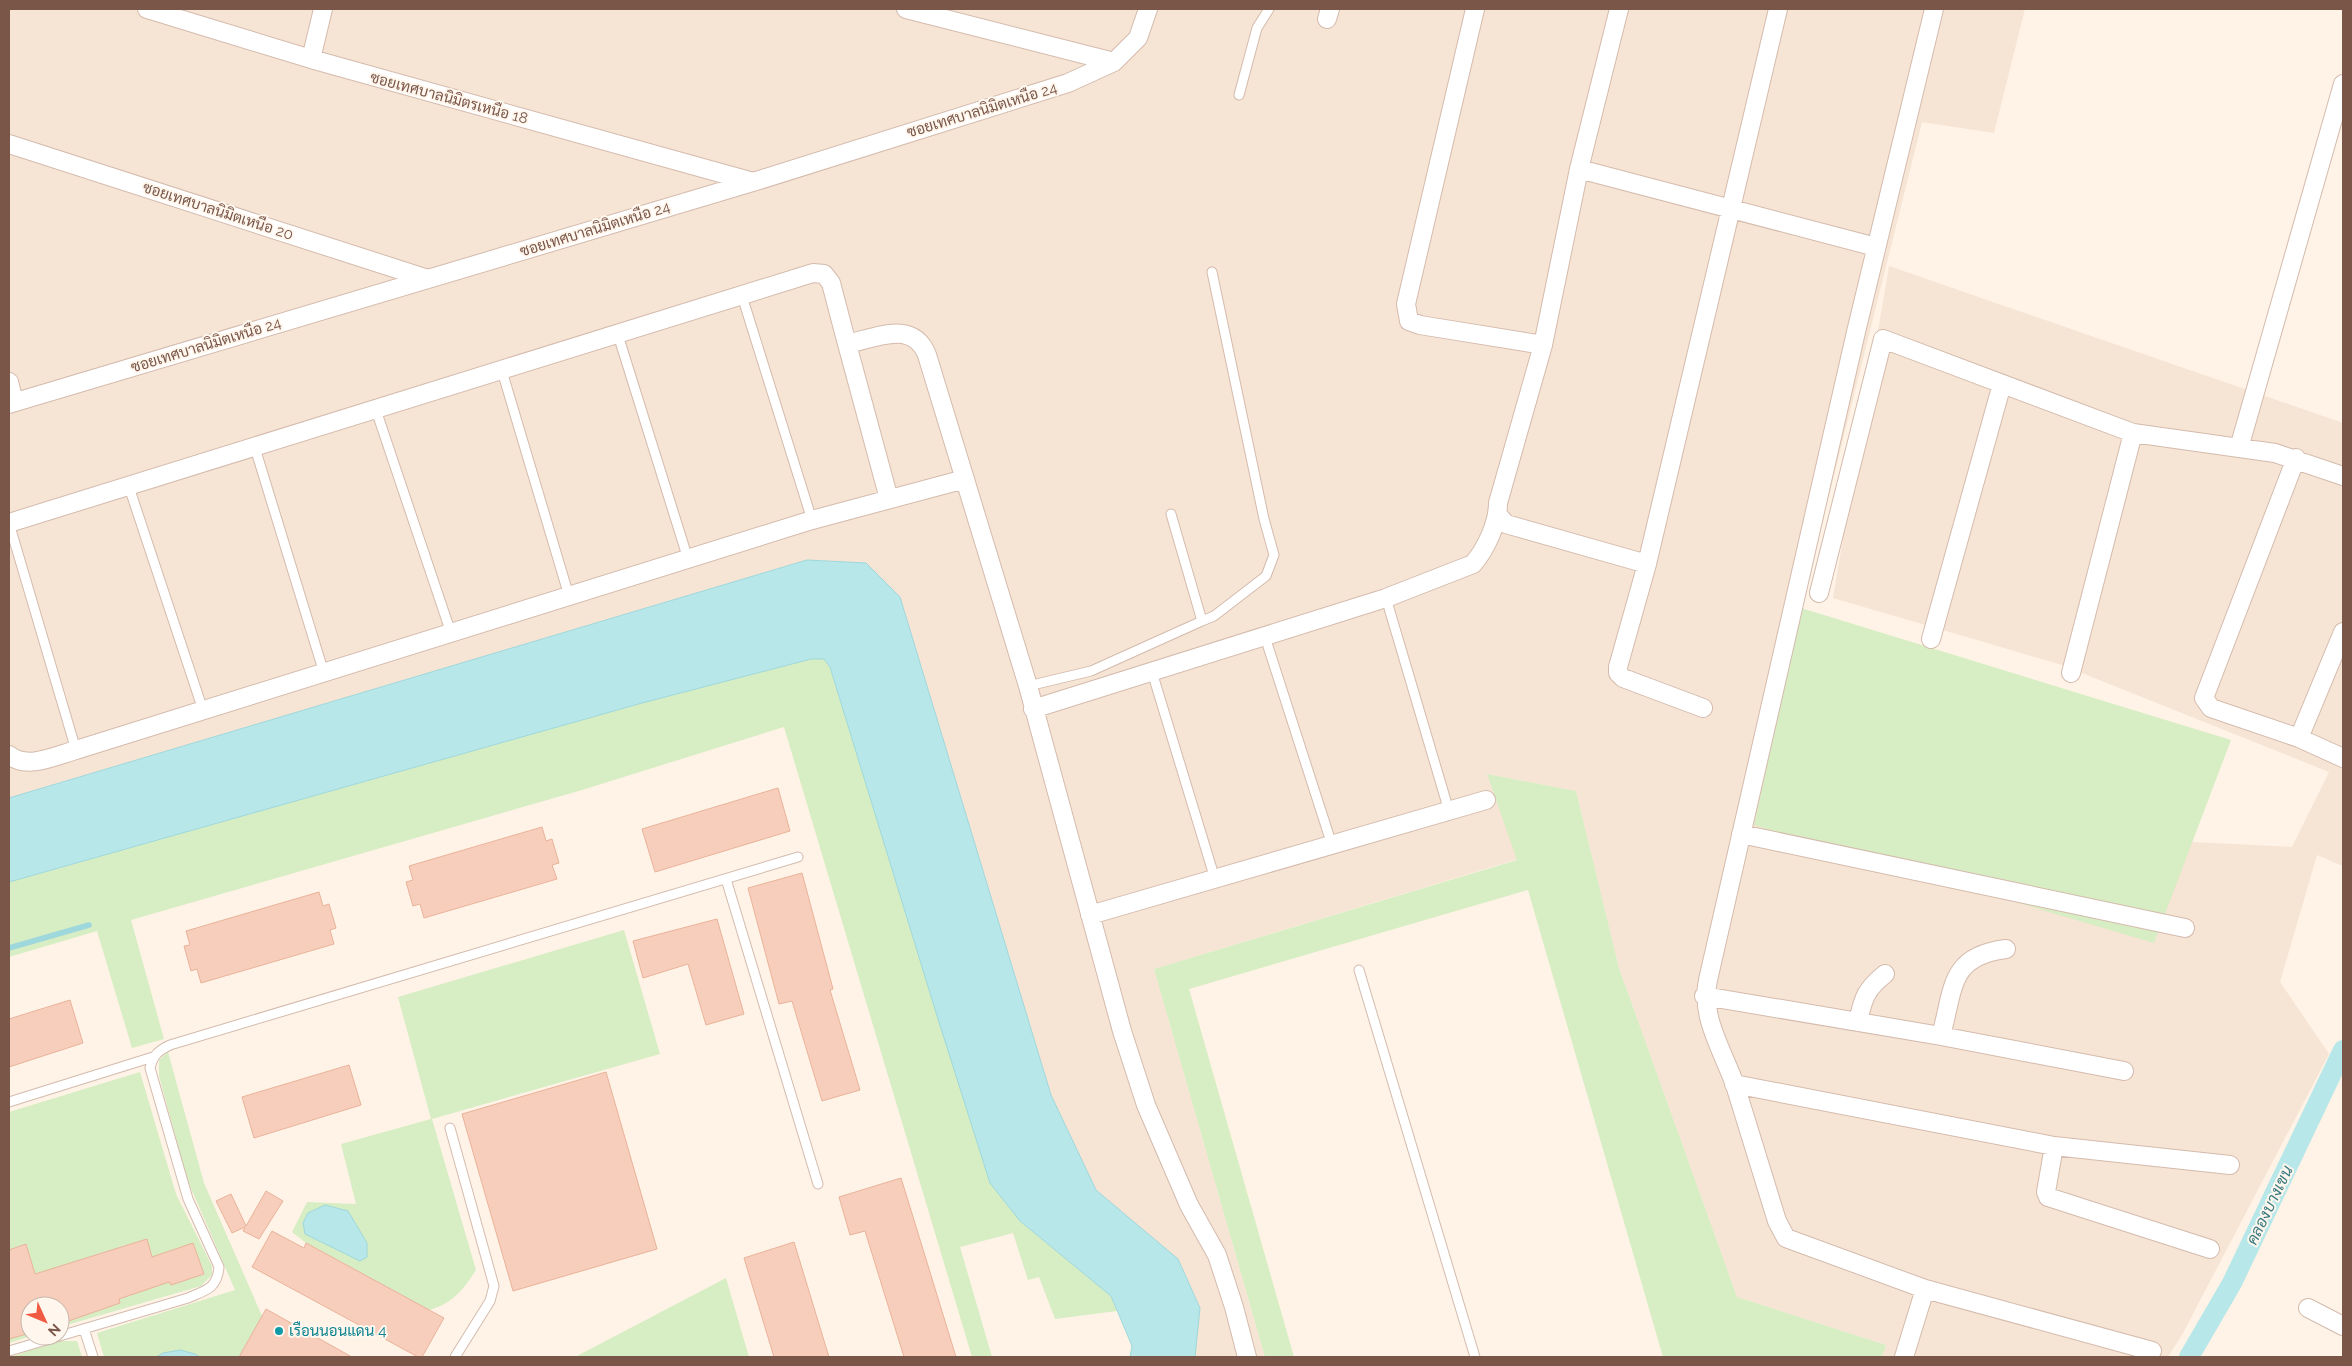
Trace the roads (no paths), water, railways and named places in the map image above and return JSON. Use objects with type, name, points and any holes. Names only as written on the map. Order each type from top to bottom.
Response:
[{"type":"street","name":"ซอยเทศบาลนิมิตรเหนือ 18","points":[[147,9],[311,59],[754,182]]},
{"type":"street","points":[[311,59],[323,9]]},
{"type":"street","points":[[906,9],[1114,62]]},
{"type":"street","name":"ซอยเทศบาลนิมิตเหนือ 24","points":[[11,403],[754,182],[1068,83],[1114,62],[1138,38],[1148,9]]},
{"type":"street","points":[[1475,9],[1406,304],[1406,314],[1409,321],[1420,325],[1543,345]]},
{"type":"street","points":[[1034,709],[1265,638],[1386,598],[1473,564],[1478,558],[1498,515],[1498,503],[1543,345],[1579,169],[1619,9]]},
{"type":"street","points":[[1702,708],[1623,678],[1618,673],[1618,667],[1647,564],[1778,9]]},
{"type":"street","points":[[1934,9],[1876,247],[1704,996],[1707,1012],[1734,1084],[1776,1221],[1786,1238],[1925,1289],[2152,1351]]},
{"type":"street","points":[[2240,448],[2343,84]]},
{"type":"street","name":"ซอยเทศบาลนิมิตเหนือ 20","points":[[9,144],[428,279]]},
{"type":"street","points":[[1579,169],[1876,247]]},
{"type":"street","points":[[9,523],[813,273],[824,274],[832,283],[889,499]]},
{"type":"street","points":[[847,344],[899,332],[915,338],[923,345],[1028,686],[1122,1031],[1146,1105],[1189,1205],[1217,1255],[1234,1307],[1247,1357]]},
{"type":"street","points":[[1820,593],[1883,339],[2133,433],[2275,453],[2296,458],[2343,476]]},
{"type":"street","points":[[9,382],[11,403]]},
{"type":"street","points":[[1931,639],[2002,384]]},
{"type":"street","points":[[2071,673],[2133,433]]},
{"type":"street","points":[[2296,458],[2204,698],[2211,708],[2299,738],[2343,758]]},
{"type":"street","points":[[9,755],[15,760],[27,763],[76,750],[812,520],[965,479]]},
{"type":"street","points":[[1498,515],[1506,524],[1647,564]]},
{"type":"street","points":[[2299,738],[2343,632]]},
{"type":"street","points":[[1090,915],[1486,800]]},
{"type":"street","points":[[1741,834],[2184,928]]},
{"type":"street","points":[[1941,1036],[1957,975],[1964,964],[1986,952],[2006,949]]},
{"type":"street","points":[[1858,1022],[1864,996],[1871,985],[1886,974]]},
{"type":"street","points":[[1704,996],[1941,1036],[2124,1071]]},
{"type":"street","points":[[1734,1084],[2054,1146],[2230,1165]]},
{"type":"street","points":[[2054,1146],[2046,1192],[2048,1197],[2210,1249]]},
{"type":"street","points":[[1904,1357],[1925,1289]]},
{"type":"street","points":[[2308,1308],[2343,1326]]},
{"type":"lane","points":[[1238,95],[1257,28],[1269,9]]},
{"type":"lane","points":[[1028,686],[1091,671],[1202,622],[1214,616],[1266,576],[1274,556],[1264,520],[1212,272]]},
{"type":"lane","points":[[742,296],[812,520]]},
{"type":"lane","points":[[618,335],[688,559]]},
{"type":"lane","points":[[502,371],[569,596]]},
{"type":"lane","points":[[376,410],[451,633]]},
{"type":"lane","points":[[255,448],[324,673]]},
{"type":"lane","points":[[129,487],[203,710]]},
{"type":"lane","points":[[1171,514],[1202,622]]},
{"type":"lane","points":[[9,523],[76,750]]},
{"type":"lane","points":[[1386,598],[1449,811]]},
{"type":"lane","points":[[1265,638],[1332,845]]},
{"type":"lane","points":[[1152,672],[1215,879]]},
{"type":"lane","points":[[9,1351],[188,1298],[212,1287],[218,1279],[219,1267],[188,1199],[150,1068],[153,1057],[159,1050],[170,1045],[798,858]]},
{"type":"lane","points":[[726,879],[818,1184]]},
{"type":"lane","points":[[1358,970],[1474,1357]]},
{"type":"lane","points":[[9,1102],[153,1057]]},
{"type":"lane","points":[[450,1128],[494,1286],[490,1301],[455,1357]]},
{"type":"lane","points":[[84,1329],[93,1357]]},
{"type":"water","points":[[807,560],[866,563],[900,597],[1051,1095],[1096,1190],[1178,1259],[1200,1308],[1195,1357],[1130,1357],[1132,1346],[1111,1296],[1020,1221],[990,1183],[830,667],[824,659],[811,659],[642,703],[9,882],[9,798]]},
{"type":"water","points":[[325,1205],[348,1211],[367,1243],[367,1257],[360,1261],[305,1234],[303,1223],[308,1213]]},
{"type":"water","points":[[180,1350],[200,1357],[156,1357],[163,1353]]},
{"type":"waterway","points":[[9,948],[89,925]]},
{"type":"waterway","name":"คลองบางเขน","points":[[2189,1357],[2232,1283],[2343,1050]]},
{"type":"place","name":"เรือนนอนแดน 4","points":[[279,1331]]}]
